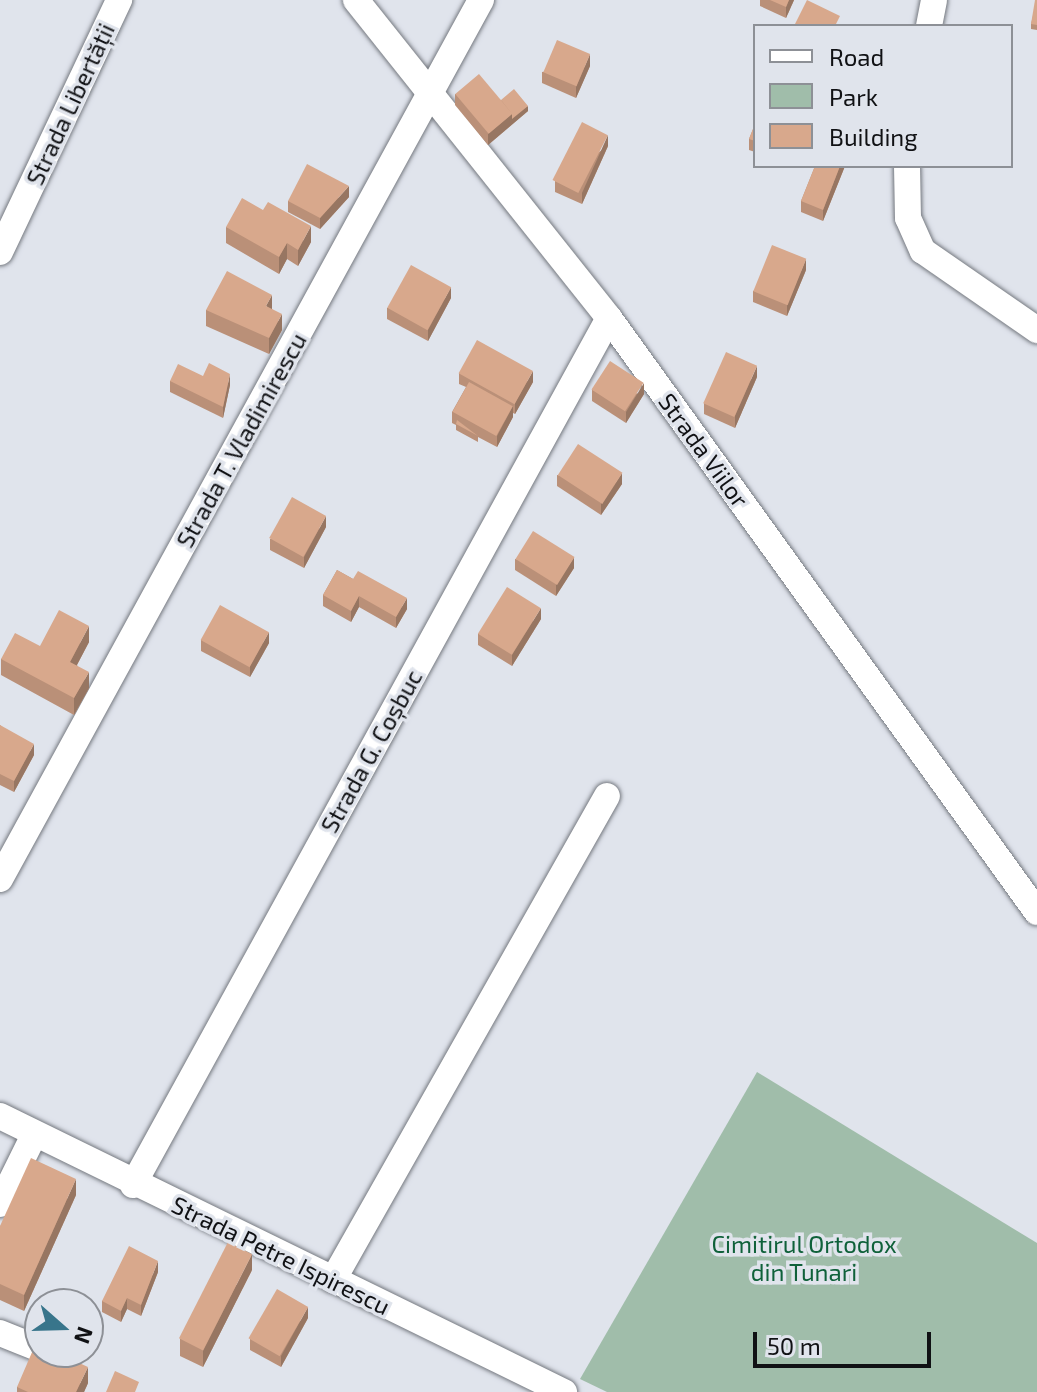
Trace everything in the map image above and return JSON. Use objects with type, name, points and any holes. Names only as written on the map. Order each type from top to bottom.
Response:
[{"type":"street","name":"Strada Libertății","points":[[0,252],[119,0]]},
{"type":"street","name":"Strada Viilor","points":[[356,0],[433,90],[609,318],[1037,912]]},
{"type":"street","name":"Strada T. Vladimirescu","points":[[0,879],[481,0]]},
{"type":"street","points":[[929,24],[934,0]]},
{"type":"street","points":[[907,168],[908,218],[923,251],[1037,330]]},
{"type":"street","name":"Strada G. Coșbuc","points":[[133,1185],[609,318]]},
{"type":"street","points":[[333,1280],[607,796]]},
{"type":"street","name":"Strada Petre Ispirescu","points":[[0,1116],[133,1185],[564,1392]]},
{"type":"street","points":[[0,1204],[34,1135]]},
{"type":"street","points":[[0,1333],[24,1343]]},
{"type":"street","points":[[507,1392],[527,1373]]},
{"type":"green space","name":"Cimitirul Ortodox din Tunari","points":[[757,1072],[1037,1243],[1037,1392],[607,1392],[580,1379]]},
{"type":"building","points":[[770,0],[789,0],[786,7]]},
{"type":"building","points":[[807,0],[840,16],[836,24],[795,24]]},
{"type":"building","points":[[1037,0],[1037,25],[1031,24]]},
{"type":"building","points":[[557,40],[590,54],[576,86],[543,72]]},
{"type":"building","points":[[479,74],[512,114],[489,134],[455,94]]},
{"type":"building","points":[[514,89],[528,106],[512,119],[512,114],[501,100]]},
{"type":"building","points":[[582,122],[608,135],[578,193],[552,180]]},
{"type":"building","points":[[307,164],[349,186],[320,218],[288,201]]},
{"type":"building","points":[[814,168],[839,168],[823,210],[801,201]]},
{"type":"building","points":[[242,198],[263,210],[268,202],[311,226],[298,250],[287,243],[279,257],[226,227]]},
{"type":"building","points":[[772,245],[806,259],[788,305],[753,291]]},
{"type":"building","points":[[411,265],[451,287],[427,330],[387,308]]},
{"type":"building","points":[[227,271],[272,295],[266,306],[282,314],[269,338],[206,310]]},
{"type":"building","points":[[477,340],[533,371],[515,404],[459,373]]},
{"type":"building","points":[[726,352],[757,366],[734,417],[703,403]]},
{"type":"building","points":[[610,361],[644,383],[625,411],[591,390]]},
{"type":"building","points":[[209,363],[230,374],[223,407],[170,381],[178,364],[203,376]]},
{"type":"building","points":[[469,382],[513,406],[496,436],[453,412]]},
{"type":"building","points":[[457,420],[478,436],[456,424]]},
{"type":"building","points":[[578,444],[622,473],[602,504],[558,475]]},
{"type":"building","points":[[292,497],[326,516],[303,557],[269,538]]},
{"type":"building","points":[[533,531],[575,557],[557,585],[516,559]]},
{"type":"building","points":[[337,570],[353,579],[358,571],[407,598],[396,617],[359,596],[351,611],[323,595]]},
{"type":"building","points":[[507,587],[541,608],[512,655],[478,634]]},
{"type":"building","points":[[220,605],[269,632],[250,667],[201,640]]},
{"type":"building","points":[[59,610],[89,626],[70,662],[89,672],[74,698],[1,659],[15,633],[40,646]]},
{"type":"building","points":[[0,725],[34,744],[14,781],[0,774]]},
{"type":"building","points":[[31,1158],[76,1179],[27,1288],[24,1288],[24,1295],[0,1284],[0,1226]]},
{"type":"building","points":[[228,1242],[252,1254],[203,1350],[179,1338]]},
{"type":"building","points":[[129,1246],[158,1261],[141,1305],[127,1298],[121,1311],[104,1302]]},
{"type":"building","points":[[277,1289],[308,1307],[280,1356],[248,1338]]},
{"type":"building","points":[[25,1368],[88,1368],[76,1392],[28,1392],[17,1387]]},
{"type":"building","points":[[115,1371],[139,1382],[135,1392],[106,1392]]}]
